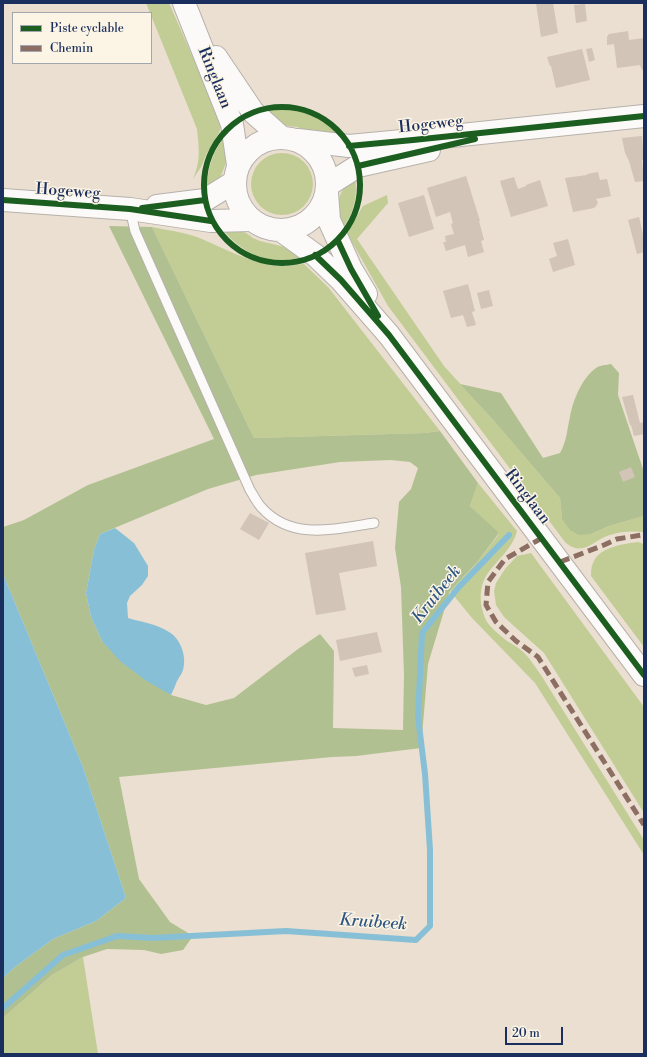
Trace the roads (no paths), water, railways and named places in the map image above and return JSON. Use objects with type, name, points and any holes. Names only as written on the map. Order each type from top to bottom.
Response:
[{"type":"main road","name":"Ringlaan","points":[[187,10],[252,112],[290,139],[310,148],[320,158],[326,171],[329,220],[351,269],[389,335]]},
{"type":"main road","name":"Ringlaan","points":[[187,10],[232,124],[236,173],[236,196],[241,210],[251,220],[265,228],[282,231],[303,226],[319,212],[328,189]]},
{"type":"main road","name":"Hogeweg","points":[[290,139],[349,146],[644,116]]},
{"type":"main road","name":"Hogeweg","points":[[328,189],[358,166],[516,129]]},
{"type":"main road","points":[[236,173],[249,150],[264,140],[290,139]]},
{"type":"main road","name":"Hogeweg","points":[[130,209],[204,200],[236,173]]},
{"type":"main road","name":"Hogeweg","points":[[3,200],[130,209],[212,221],[251,220]]},
{"type":"main road","name":"Ringlaan","points":[[282,231],[326,265],[389,335],[644,675]]},
{"type":"lane","points":[[130,209],[135,231],[250,490],[262,508],[277,521],[292,527],[313,531],[329,530],[374,522]]},
{"type":"water","points":[[115,528],[134,543],[148,566],[148,576],[142,585],[130,596],[127,603],[128,618],[164,629],[177,639],[182,649],[184,660],[183,670],[171,695],[145,680],[120,661],[102,641],[91,617],[86,593],[94,550],[100,534]]},
{"type":"water","points":[[3,574],[83,767],[126,898],[96,921],[53,939],[15,967],[3,978]]},
{"type":"waterway","name":"Kruibeek","points":[[3,1008],[63,955],[117,936],[153,938],[286,931],[416,940],[430,926],[430,850],[425,774],[418,717],[422,633],[458,588],[509,535]]}]
